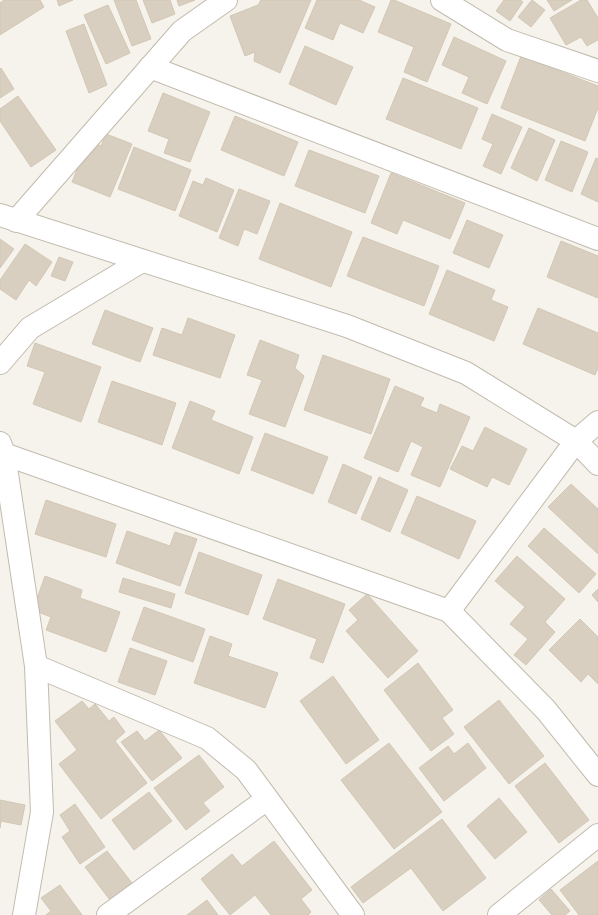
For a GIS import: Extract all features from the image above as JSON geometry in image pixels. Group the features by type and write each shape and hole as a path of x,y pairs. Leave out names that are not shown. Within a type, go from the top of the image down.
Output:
{"street":[{"path":"226,0 182,31 8,218 347,326 466,373 576,441 598,464"},
{"path":"442,0 507,40 598,71"},
{"path":"150,67 598,239"},
{"path":"0,364 30,328 142,260"},
{"path":"449,611 576,441 598,422"},
{"path":"24,915 42,812 36,666 2,449 449,611 546,710 598,775"},
{"path":"36,666 207,738 246,770 353,915"},
{"path":"108,915 267,799"},
{"path":"499,915 598,835"}],"building":[{"path":"4,0 40,0 44,7 0,35 0,3"},
{"path":"57,0 73,0 59,6"},
{"path":"114,0 136,0 151,39 132,46"},
{"path":"143,0 170,0 175,14 152,23"},
{"path":"177,0 195,0 179,6"},
{"path":"261,0 311,0 280,73 254,61 255,52 245,56 230,16 258,5"},
{"path":"317,0 359,0 375,7 363,33 340,23 333,40 305,28"},
{"path":"391,0 451,24 427,82 404,72 414,47 378,32"},
{"path":"504,0 520,0 523,2 510,21 496,11"},
{"path":"532,0 545,10 531,27 518,17"},
{"path":"547,0 572,0 554,11"},
{"path":"581,0 587,0 598,18 598,40 587,46 581,37 566,45 550,18"},
{"path":"108,5 130,53 106,64 84,15"},
{"path":"84,24 107,85 89,93 66,31"},
{"path":"454,37 506,61 487,104 462,93 469,77 442,65"},
{"path":"305,46 353,67 336,105 289,84"},
{"path":"521,56 598,86 598,108 585,141 501,108"},
{"path":"1,68 14,89 0,98 0,69"},
{"path":"403,78 478,108 461,149 386,119"},
{"path":"163,93 210,112 190,162 164,153 169,139 148,131"},
{"path":"18,96 56,150 31,167 0,121 0,109"},
{"path":"492,114 522,127 501,174 483,166 493,144 482,139"},
{"path":"235,116 298,142 284,176 221,150"},
{"path":"529,128 555,140 537,181 511,168"},
{"path":"106,134 132,144 110,197 72,182 81,160 85,162 89,151 93,153 96,144 101,146"},
{"path":"561,141 588,152 572,192 545,180"},
{"path":"134,147 191,170 175,211 118,189"},
{"path":"309,150 379,176 365,213 295,186"},
{"path":"596,158 598,159 598,202 581,194"},
{"path":"391,173 465,203 450,239 403,220 397,234 371,223"},
{"path":"206,178 234,190 217,232 179,216 193,181 203,185"},
{"path":"239,189 270,201 257,234 244,229 238,246 219,238"},
{"path":"280,203 352,232 331,287 259,259"},
{"path":"467,220 503,235 489,268 453,253"},
{"path":"363,237 439,266 424,306 347,276"},
{"path":"0,239 14,249 0,268"},
{"path":"561,241 598,256 598,298 547,277"},
{"path":"25,244 52,262 36,286 29,280 16,300 0,289 0,280"},
{"path":"59,257 73,262 65,281 51,276"},
{"path":"447,270 495,290 491,300 508,307 494,341 429,314"},
{"path":"538,308 598,333 598,368 595,375 523,344"},
{"path":"105,310 153,328 140,362 92,344"},
{"path":"188,318 235,335 220,378 153,355 162,328 182,335"},
{"path":"260,340 299,355 295,368 304,376 285,427 249,414 262,380 247,375"},
{"path":"35,343 101,367 81,422 33,404 45,372 27,366"},
{"path":"323,355 390,379 371,434 304,410"},
{"path":"112,381 176,403 162,445 98,422"},
{"path":"395,386 424,398 420,406 437,413 440,404 470,417 440,487 411,475 423,447 411,441 398,472 364,458"},
{"path":"190,401 215,411 211,420 253,437 239,474 172,448"},
{"path":"485,427 527,449 509,485 492,477 487,487 450,469 462,446 473,451"},
{"path":"265,433 328,457 313,494 251,470"},
{"path":"343,464 372,477 356,514 328,502"},
{"path":"379,477 408,490 390,532 361,519"},
{"path":"571,484 598,509 598,554 548,507"},
{"path":"417,496 476,521 459,559 401,533"},
{"path":"46,500 116,524 106,557 35,534"},
{"path":"544,528 596,574 579,593 528,546"},
{"path":"127,531 170,546 175,532 197,539 180,586 116,563"},
{"path":"199,552 262,575 248,615 185,593"},
{"path":"517,556 565,599 545,622 555,632 526,665 514,655 528,639 510,624 525,607 495,581"},
{"path":"45,576 82,590 80,598 120,612 106,652 46,630 51,617 33,610"},
{"path":"123,578 175,594 171,608 119,592"},
{"path":"278,579 345,604 323,663 310,658 317,639 263,619"},
{"path":"598,589 598,602 592,595"},
{"path":"367,594 418,651 388,678 346,631 358,620 349,610"},
{"path":"144,607 205,629 193,662 132,640"},
{"path":"580,619 598,637 598,684 588,674 581,682 549,650"},
{"path":"210,636 232,644 228,656 278,673 265,708 194,683"},
{"path":"130,648 167,661 155,695 118,682"},
{"path":"418,663 453,710 442,718 454,734 431,751 384,690"},
{"path":"333,676 379,740 346,764 300,701"},
{"path":"499,700 544,756 509,784 464,727"},
{"path":"82,701 89,709 95,704 109,721 114,717 125,732 115,741 147,783 101,819 59,764 77,750 55,721"},
{"path":"159,730 182,758 152,781 121,742 137,731 145,741"},
{"path":"389,743 442,812 394,849 341,780"},
{"path":"468,743 486,768 444,801 419,768 448,746 454,754"},
{"path":"199,755 224,787 203,803 210,811 186,830 154,788"},
{"path":"545,763 589,820 559,843 515,786"},
{"path":"149,792 172,821 134,850 112,820"},
{"path":"499,798 527,832 495,859 467,826"},
{"path":"0,800 25,805 21,825 1,821 0,828"},
{"path":"75,804 105,847 80,864 62,837 70,831 60,815"},
{"path":"442,819 486,878 443,911 411,868 363,903 351,887"},
{"path":"274,841 312,890 301,899 311,912 308,915 271,915 255,895 230,915 201,879 232,854 242,866"},
{"path":"107,851 132,883 110,900 85,867"},
{"path":"598,861 598,915 579,915 560,890"},
{"path":"60,885 82,915 46,915 51,911 41,898"},
{"path":"551,889 570,911 565,915 552,915 539,900"},
{"path":"207,900 218,915 187,915"}]}
